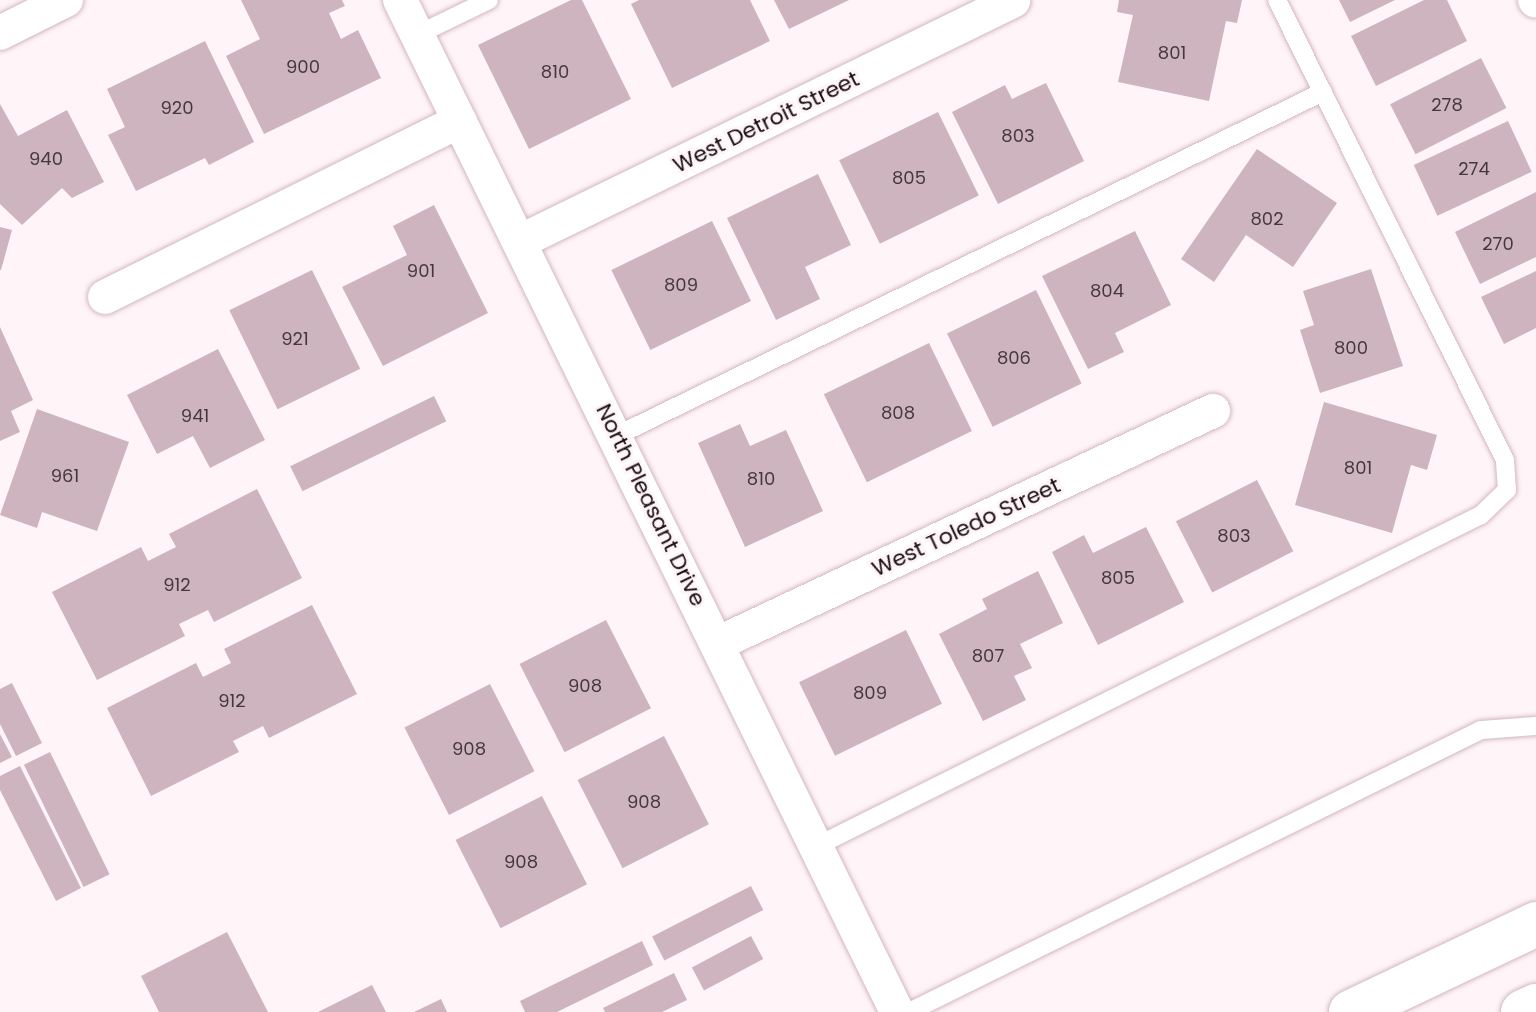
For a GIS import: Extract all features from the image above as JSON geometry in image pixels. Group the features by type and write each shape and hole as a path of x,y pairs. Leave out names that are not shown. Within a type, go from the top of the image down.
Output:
{"main road":[{"path":"1351,1012 1536,924"},
{"path":"1523,1012 1536,1006"}],"street":[{"path":"0,33 66,0"},
{"name":"North Pleasant Drive","path":"400,0 719,643 897,1012"},
{"name":"West Detroit Street","path":"519,242 1013,1"},
{"path":"105,297 460,121"},
{"name":"West Toledo Street","path":"719,643 1213,411"}],"lane":[{"path":"417,35 489,0"},
{"path":"817,846 1481,515 1507,490 1505,460 1277,0"},
{"path":"616,436 1323,92"},
{"path":"909,1012 1481,730 1536,726"}],"building":[{"path":"241,0 342,0 345,6 329,13 341,39 358,30 381,78 264,134 226,56 260,39"},
{"path":"571,0 582,0 631,99 529,149 478,45"},
{"path":"639,0 750,0 770,41 672,88 631,4"},
{"path":"774,0 849,0 789,29"},
{"path":"1119,0 1242,0 1237,23 1226,21 1209,101 1118,82 1133,15 1117,12"},
{"path":"1339,0 1395,0 1350,22"},
{"path":"1424,0 1447,0 1467,41 1376,86 1351,36"},
{"path":"205,41 254,142 209,165 205,158 136,191 108,135 125,127 107,89"},
{"path":"1481,58 1506,108 1416,154 1390,104"},
{"path":"1046,83 1084,161 998,204 952,112 1005,85 1012,99"},
{"path":"0,104 18,136 67,110 104,182 72,198 62,188 22,225 0,204"},
{"path":"938,112 979,196 880,244 839,160"},
{"path":"1508,121 1532,172 1437,216 1414,165"},
{"path":"1257,149 1337,203 1293,267 1246,235 1214,282 1181,259"},
{"path":"818,174 851,245 805,267 820,299 776,320 727,218"},
{"path":"1536,192 1536,257 1480,284 1455,232"},
{"path":"434,205 488,313 383,366 342,287 407,255 393,226"},
{"path":"712,221 751,301 650,350 611,270"},
{"path":"0,227 12,230 1,270 0,270"},
{"path":"1135,231 1171,305 1115,333 1124,352 1088,369 1042,276"},
{"path":"1371,269 1403,366 1320,393 1300,330 1314,325 1303,291"},
{"path":"312,270 360,369 278,409 229,310"},
{"path":"1536,271 1536,328 1504,344 1481,297"},
{"path":"1036,290 1082,383 993,427 947,333"},
{"path":"0,327 33,400 11,411 20,432 0,441"},
{"path":"929,343 972,431 867,482 824,394"},
{"path":"218,349 265,440 210,468 193,436 157,454 127,395"},
{"path":"434,396 446,421 302,491 290,466"},
{"path":"1324,402 1437,435 1427,470 1411,465 1392,533 1295,505"},
{"path":"37,409 129,442 97,531 42,512 37,528 0,515"},
{"path":"740,424 750,446 786,430 823,511 745,547 698,443"},
{"path":"1257,480 1293,551 1212,593 1176,521"},
{"path":"257,489 302,578 214,622 208,610 179,624 185,636 97,680 52,592 141,547 148,561 176,547 169,534"},
{"path":"1146,527 1184,602 1098,645 1052,552 1084,535 1093,553"},
{"path":"1038,571 1063,623 1020,644 1032,668 1014,676 1026,700 983,721 939,634 987,609 982,599"},
{"path":"312,605 357,694 269,738 263,726 233,741 239,752 151,796 107,708 196,663 203,677 231,663 224,649"},
{"path":"606,620 651,708 565,752 520,664"},
{"path":"906,630 942,704 835,756 799,682"},
{"path":"12,683 42,743 16,756 0,724 0,689"},
{"path":"490,684 534,771 449,815 404,728"},
{"path":"0,734 12,757 0,763"},
{"path":"664,736 709,824 623,868 578,780"},
{"path":"50,752 110,874 84,887 24,765"},
{"path":"20,766 81,888 56,901 0,790 0,776"},
{"path":"542,796 587,884 501,928 456,840"},
{"path":"751,886 763,910 664,960 652,936"},
{"path":"227,932 268,1012 159,1012 141,976"},
{"path":"751,936 763,959 704,990 692,967"},
{"path":"642,941 653,965 557,1012 525,1012 520,1001"},
{"path":"674,973 687,1000 662,1012 605,1012 603,1008"},
{"path":"372,985 386,1012 318,1012"},
{"path":"441,999 447,1012 414,1012"}]}
